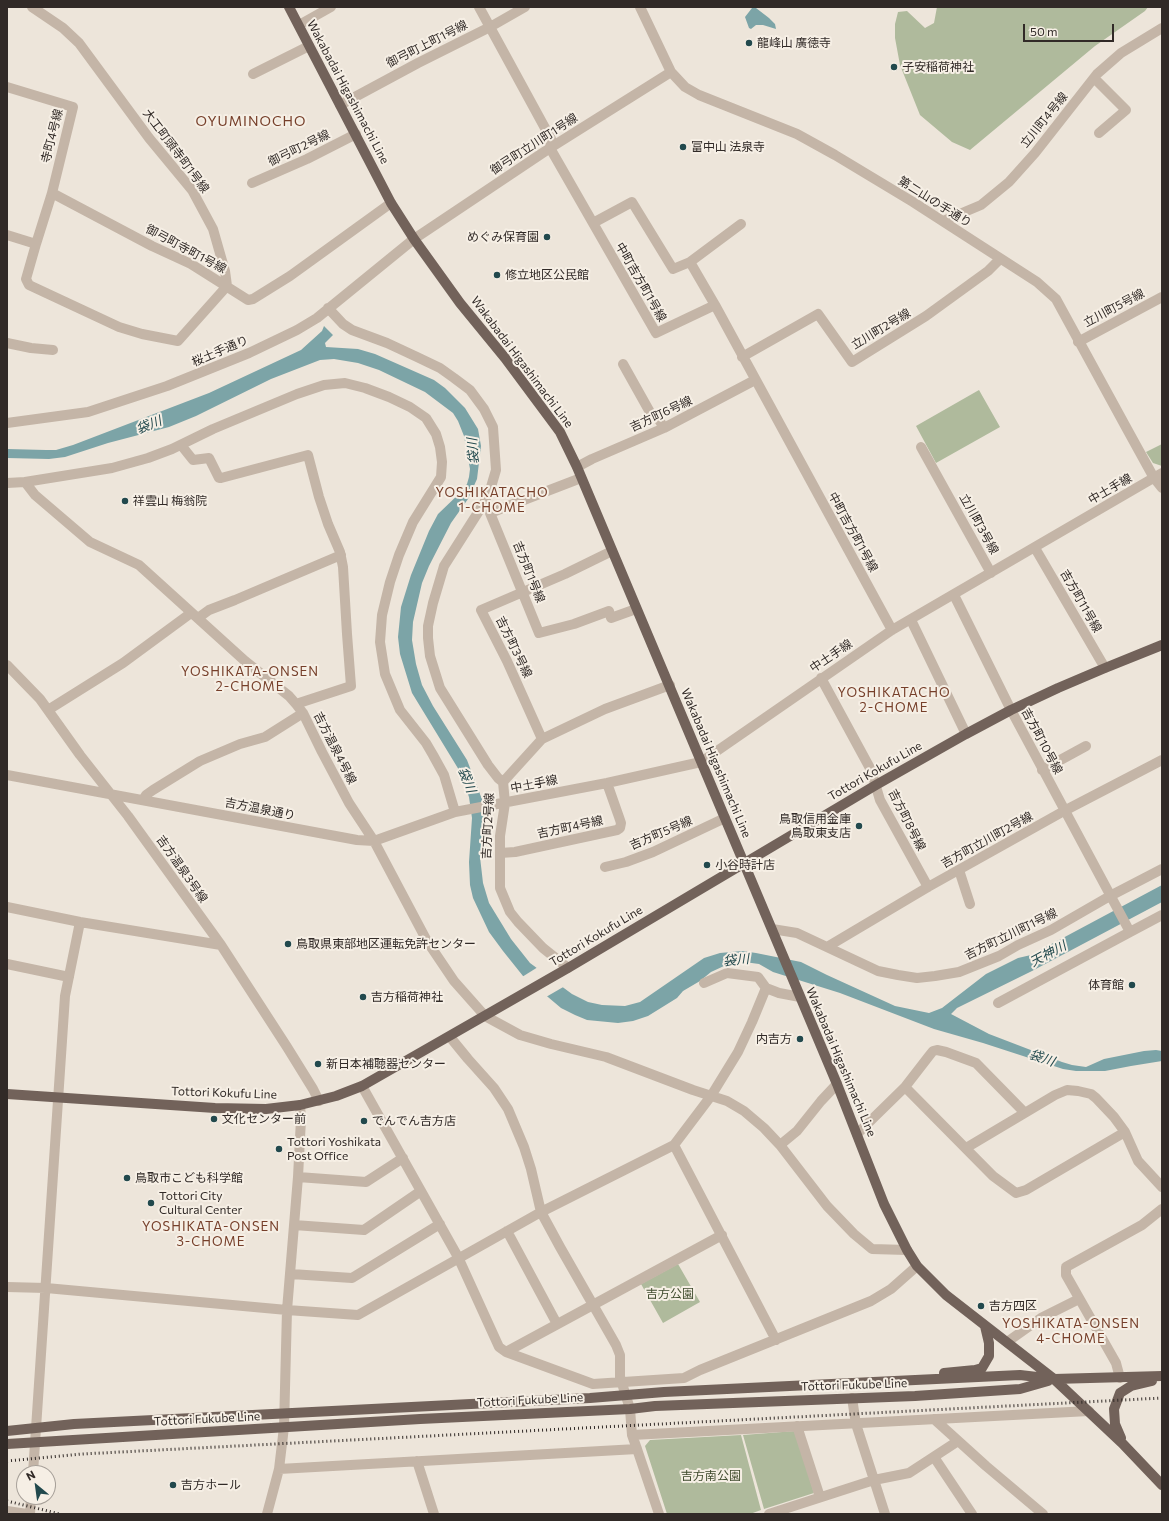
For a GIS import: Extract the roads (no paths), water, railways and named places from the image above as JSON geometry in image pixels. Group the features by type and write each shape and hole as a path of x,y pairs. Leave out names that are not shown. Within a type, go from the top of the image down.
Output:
{"main road":[{"name":"Wakabadai Higashimachi Line","path":"289,7 391,203 414,239 460,303 505,358 560,432 577,467 726,818 773,934 837,1084 884,1204 907,1250 917,1266 946,1295 1054,1379 1122,1443 1162,1485"},
{"name":"Tottori Kokufu Line","path":"7,1094 247,1109 278,1109 319,1101 362,1086 566,970 876,785 966,734 1011,710 1105,668 1162,645"},
{"path":"919,1380 948,1372 982,1368 989,1356 989,1344 985,1326"},
{"name":"Tottori Fukube Line","path":"7,1432 74,1424 590,1398 664,1392 1020,1375 1054,1379 1162,1378"},
{"path":"1122,1443 1115,1424 1114,1409 1120,1394 1131,1386 1162,1378"},
{"name":"Tottori Fukube Line","path":"7,1444 663,1406 915,1396 1020,1388 1054,1379"}],"street":[{"name":"大工町頭寺町1号線","path":"32,7 63,28 79,43 149,138 192,190 213,229 225,271 227,286"},
{"path":"299,25 331,7"},
{"name":"中町吉方町1号線","path":"479,7 551,139 550,148 656,333 715,304 742,357 892,630"},
{"name":"御弓町上町1号線","path":"340,105 418,62 490,27 525,7"},
{"name":"第二山の手通り","path":"644,9 671,72 685,87 692,92 797,134 914,202 1037,282 1056,299 1078,342 1158,475 1162,488"},
{"name":"立川町4号線","path":"942,221 981,204 1009,182 1035,153 1094,78 1121,53 1162,28"},
{"path":"253,74 309,46"},
{"name":"御弓町立川町1号線","path":"414,239 550,148 671,72"},
{"path":"1094,78 1126,110 1099,133"},
{"name":"寺町4号線","path":"7,87 73,107 52,192"},
{"name":"御弓町2号線","path":"252,183 307,159 356,134"},
{"name":"御弓町寺町1号線","path":"52,192 152,246 191,264 248,300 253,299 290,276 391,203"},
{"path":"52,192 26,279 29,285 119,327 142,334 178,341 227,286"},
{"path":"593,223 632,202 673,269 690,262 741,224"},
{"path":"7,235 36,244"},
{"name":"桜土手通り","path":"7,423 88,412 167,386 249,353 309,324 414,239"},
{"name":"立川町2号線","path":"742,357 818,314 852,362 926,316 988,271 1000,259"},
{"path":"690,262 715,304"},
{"name":"立川町5号線","path":"1078,342 1162,297"},
{"path":"328,308 343,324 352,330 387,343 440,368 470,390 484,409 493,427 496,470 491,487 484,503 444,566 433,603 428,626 428,638 430,656 440,688 488,765 502,782"},
{"path":"7,343 31,348 53,350"},
{"path":"623,364 651,414 656,415 664,428"},
{"name":"吉方町6号線","path":"577,467 664,428 755,380"},
{"path":"7,483 25,482 112,468 148,458 297,394 324,385 345,383 365,388 410,407 426,418 436,434 440,447 442,462 441,477 413,522 399,555 390,582 382,616 380,642 385,674 400,710 426,743 444,774 458,812"},
{"path":"181,445 193,460 209,458 219,478 308,455 319,497 341,555 351,686 296,704"},
{"name":"立川町3号線","path":"921,447 991,573"},
{"name":"中土手線","path":"502,804 701,762 892,630 1158,475"},
{"path":"490,513 581,478"},
{"name":"吉方温泉4号線","path":"25,482 35,495 90,542 139,565 244,661 289,696 296,704 303,713 349,803 374,841 431,947 454,981 485,1016 520,1035 606,1057 727,1101 744,1111 764,1128 780,1145 828,1206 854,1234 872,1248 907,1250"},
{"name":"吉方町1号線","path":"484,503 499,533 539,633 574,624 609,611 612,618 636,609"},
{"name":"吉方町11号線","path":"1035,548 1105,668"},
{"name":"吉方町3号線","path":"542,739 507,661 481,610 612,551"},
{"path":"48,710 123,663 195,615 235,600 341,555"},
{"name":"吉方町10号線","path":"954,595 1042,770 1129,930"},
{"path":"911,620 966,734"},
{"name":"吉方温泉3号線","path":"7,665 40,699 128,816 221,945 287,1046 313,1088 319,1101"},
{"name":"吉方町8号線","path":"822,678 871,770 880,800 928,887"},
{"name":"吉方町2号線","path":"566,970 518,922 510,912 500,888 502,782 542,739 605,709 670,686"},
{"path":"143,800 146,795 153,790 200,761 240,744 265,736 303,713"},
{"path":"1042,770 1086,746"},
{"name":"吉方町立川町2号線","path":"827,947 928,887 1064,811 1162,760"},
{"name":"吉方温泉通り","path":"7,775 357,840 374,841 458,812 502,804"},
{"name":"吉方町4号線","path":"500,853 515,852 617,830 620,828 621,824 607,783"},
{"name":"吉方町5号線","path":"605,867 626,862 652,852 726,818"},
{"name":"吉方町立川町1号線","path":"773,934 797,933 878,971 917,978 959,972 998,956 1051,930 1112,898 1162,869"},
{"path":"960,870 970,904"},
{"path":"7,906 80,922 221,945"},
{"path":"998,1003 1129,930 1162,915"},
{"path":"34,1465 65,996 80,922"},
{"path":"7,964 69,977"},
{"path":"704,983 727,973 758,978 766,988 780,993 798,993"},
{"path":"7,1286 46,1288 358,1315 458,1257 541,1212 674,1145 711,1096 738,1052 766,988"},
{"path":"450,1037 494,1088 508,1109 524,1147 531,1169 541,1212 616,1345 620,1355 620,1377 630,1409 632,1435 659,1514"},
{"path":"857,1134 905,1087 933,1051 937,1050 976,1063 1025,1113"},
{"path":"780,1145 797,1131 837,1084"},
{"path":"362,1086 458,1257 499,1347 506,1352 593,1384 684,1378 700,1370 857,1308 882,1296 917,1266"},
{"path":"905,1087 993,1176 1016,1193 1022,1192 1125,1132"},
{"path":"966,1148 1062,1092 1067,1090 1078,1091 1091,1094 1114,1117 1125,1132 1138,1161 1162,1187"},
{"path":"267,1514 279,1469 284,1427 288,1310 298,1177 301,1119 300,1105"},
{"path":"674,1145 776,1340"},
{"path":"298,1177 366,1182 403,1158"},
{"path":"294,1225 364,1230 421,1191"},
{"path":"1120,1378 1116,1363 1066,1275 1066,1267 1142,1225 1162,1208"},
{"path":"291,1274 352,1278 440,1224"},
{"path":"507,1231 557,1324"},
{"path":"506,1352 722,1235"},
{"path":"1007,1342 1041,1318 1079,1299"},
{"path":"852,1398 856,1424 885,1514"},
{"path":"632,1435 1089,1411"},
{"path":"934,1419 1043,1514"},
{"path":"797,1426 820,1497"},
{"path":"769,1514 874,1480 909,1473 958,1441"},
{"path":"279,1469 637,1449"},
{"path":"934,1457 972,1514"},
{"path":"417,1461 434,1514"},
{"path":"7,1511 28,1514"}],"water":[{"path":"752,8 756,8 769,18 775,24 776,29 763,25 756,25 751,29 749,28 745,17"},
{"path":"324,326 333,335 325,343 326,347 358,349 375,354 434,380 445,388 465,408 478,429 481,446 477,479 468,499 451,523 422,583 413,622 412,640 416,664 422,685 433,706 467,760 483,802 485,822 480,857 483,883 489,903 511,939 530,963 572,994 588,1002 602,1005 625,1006 640,1002 704,958 720,953 742,951 801,962 895,1006 929,1013 942,1008 986,974 1018,958 1031,955 1162,885 1162,902 1032,971 957,1008 951,1014 989,1034 1072,1065 1086,1067 1104,1059 1156,1050 1162,1051 1162,1061 1105,1071 1076,1071 1063,1069 934,1029 840,993 773,972 759,964 737,961 711,972 700,981 683,991 677,998 648,1016 633,1021 618,1023 587,1020 575,1015 561,1008 523,976 489,932 473,898 470,885 469,862 472,818 469,797 459,770 412,693 400,654 398,637 401,607 411,575 429,531 438,514 462,491 467,484 469,477 470,469 464,436 453,413 425,392 379,370 358,363 334,359 320,360 271,379 196,416 169,427 108,443 65,457 49,459 7,458 7,449 56,450 73,445 209,393 301,350 322,331"}],"railway":[{"path":"7,1461 82,1454 1162,1398"},
{"path":"7,1501 60,1514"}],"place":[{"name":"龍峰山 廣徳寺","path":"749,43"},
{"name":"子安稲荷神社","path":"894,67"},
{"name":"富中山 法泉寺","path":"683,147"},
{"name":"めぐみ保育園","path":"547,237"},
{"name":"修立地区公民館","path":"497,275"},
{"name":"祥雲山 梅翁院","path":"125,501"},
{"name":"鳥取信用金庫 鳥取東支店","path":"859,826"},
{"name":"小谷時計店","path":"707,865"},
{"name":"鳥取県東部地区運転免許センター","path":"288,944"},
{"name":"体育館","path":"1132,985"},
{"name":"吉方稲荷神社","path":"363,997"},
{"name":"内吉方","path":"800,1039"},
{"name":"新日本補聴器センター","path":"318,1064"},
{"name":"文化センター前","path":"214,1119"},
{"name":"でんでん吉方店","path":"364,1121"},
{"name":"Tottori Yoshikata Post Office","path":"279,1149"},
{"name":"鳥取市こども科学館","path":"127,1178"},
{"name":"Tottori City Cultural Center","path":"151,1203"},
{"name":"吉方四区","path":"981,1306"},
{"name":"吉方ホール","path":"173,1485"}],"district":[{"name":"OYUMINOCHO","path":"251,121"},
{"name":"YOSHIKATACHO 1-CHOME","path":"492,500"},
{"name":"YOSHIKATA-ONSEN 2-CHOME","path":"250,680"},
{"name":"YOSHIKATACHO 2-CHOME","path":"894,700"},
{"name":"YOSHIKATA-ONSEN 3-CHOME","path":"211,1234"},
{"name":"YOSHIKATA-ONSEN 4-CHOME","path":"1071,1332"}],"water label":[{"name":"袋川","path":"149,425"},
{"name":"袋川","path":"473,451"},
{"name":"袋川","path":"467,780"},
{"name":"天神川","path":"1048,954"},
{"name":"袋川","path":"736,960"},
{"name":"袋川","path":"1042,1058"}],"park label":[{"name":"吉方公園","path":"670,1294"},
{"name":"吉方南公園","path":"711,1476"}]}
